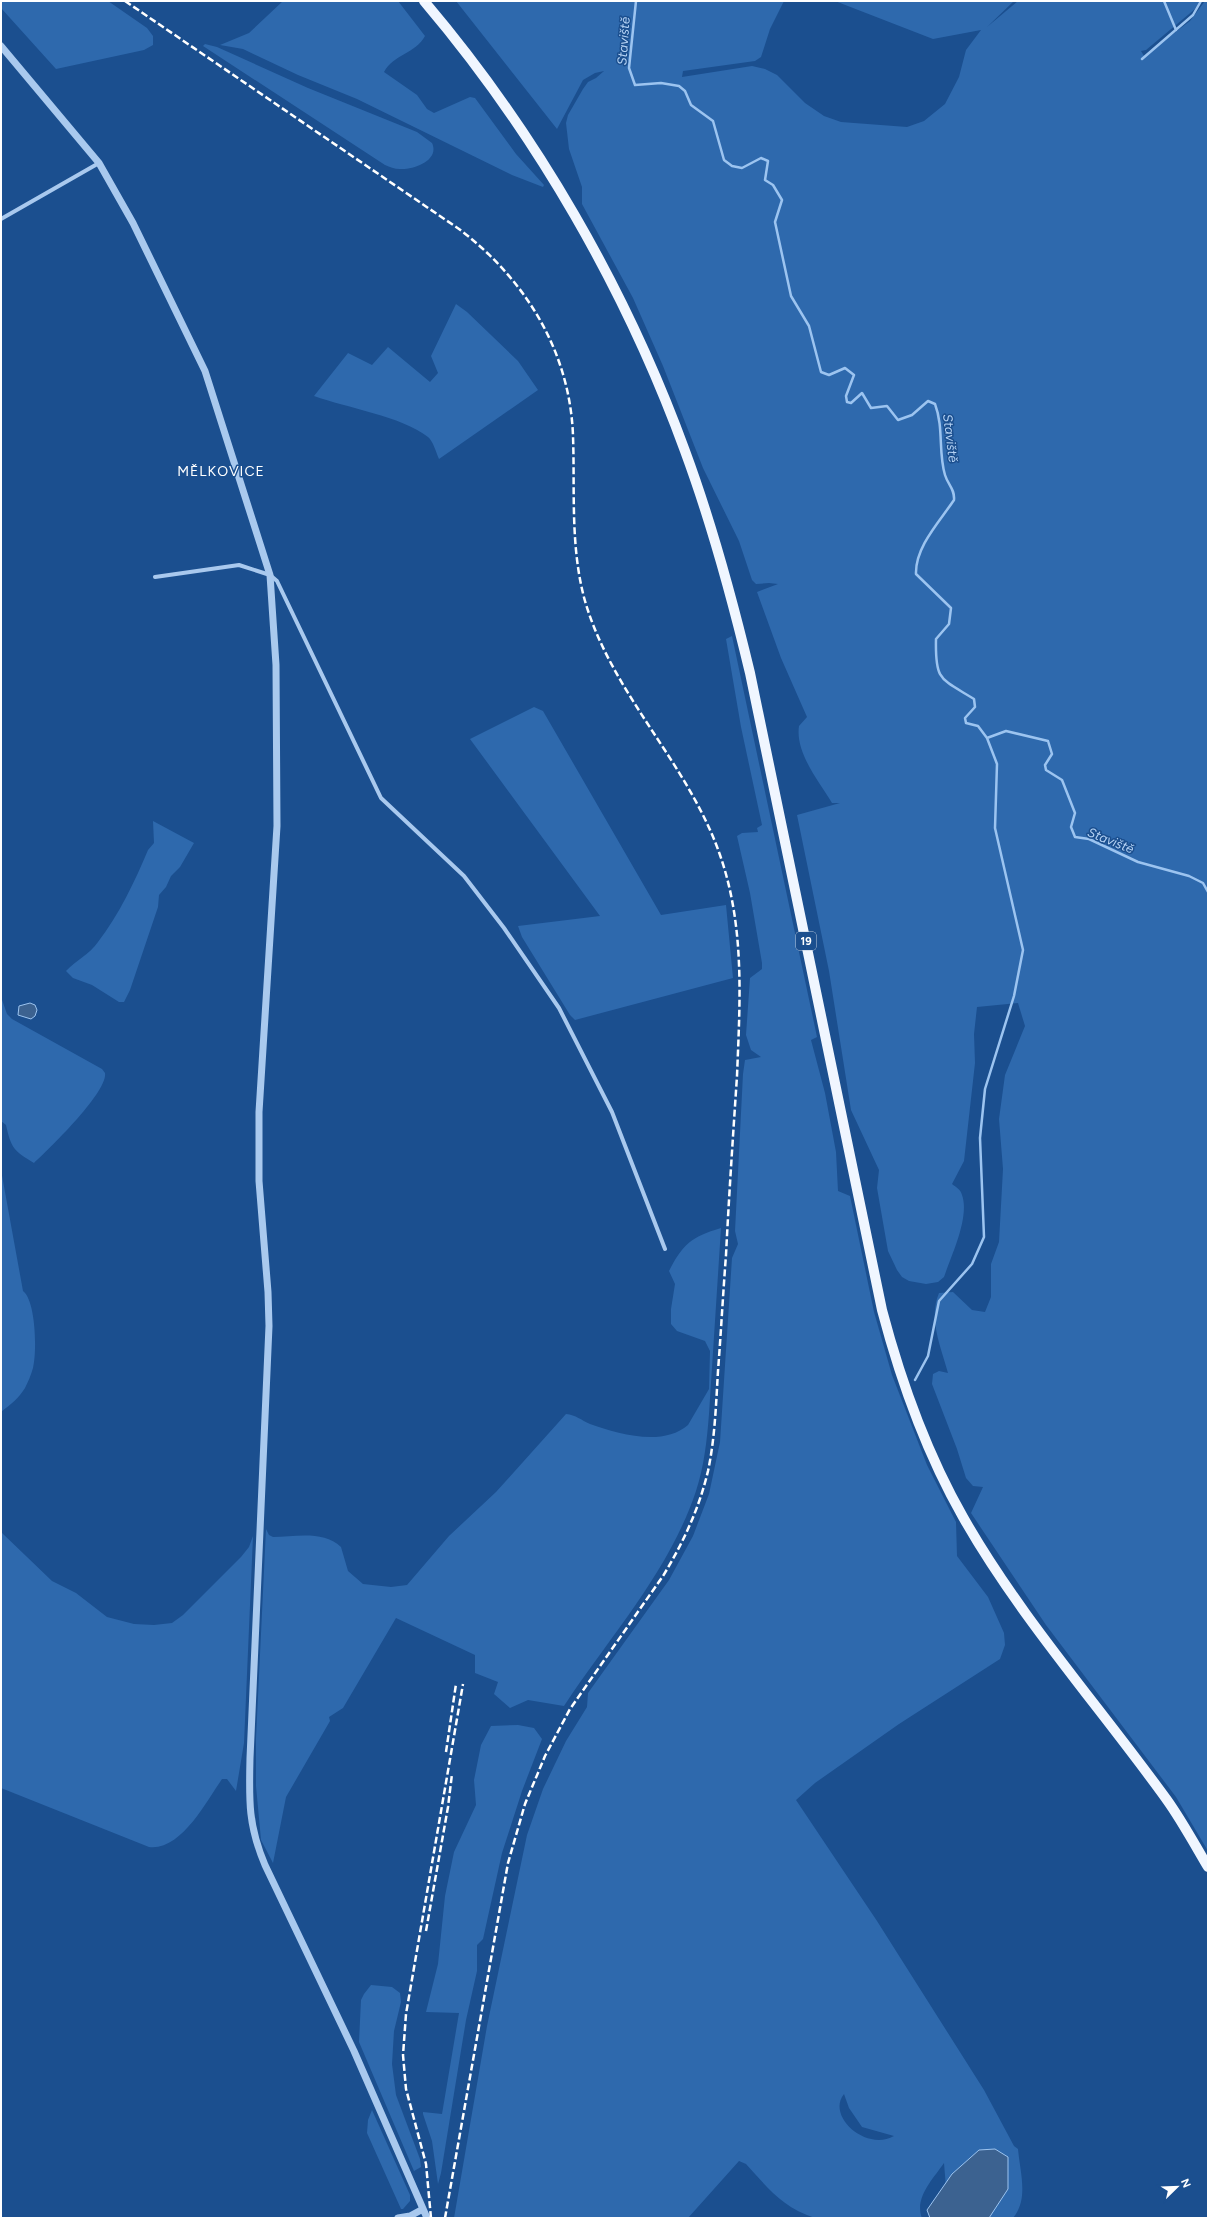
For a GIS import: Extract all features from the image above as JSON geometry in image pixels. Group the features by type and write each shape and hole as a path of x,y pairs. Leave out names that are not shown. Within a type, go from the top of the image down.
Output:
{"main road":[{"name":"19","path":"424,1 508,111 590,243 649,363 687,457 727,582 750,673 882,1310 900,1373 922,1433 948,1490 980,1545 1039,1630 1168,1802 1208,1868"}],"street":[{"path":"1,46 99,163 132,223 205,371 270,575 276,665 277,826 259,1112 259,1173 269,1326 250,1750 250,1814 253,1834 265,1865 348,2038 427,2218"},
{"path":"1,219 99,163"},
{"path":"155,577 239,565 270,575 277,581 381,798 464,876 504,928 559,1008 612,1112 664,1249"},
{"path":"398,2218 410,2216 423,2209"}],"shaded area":[{"path":"1,1 108,1 147,28 153,36 153,45 144,50 56,69 1,8"},
{"path":"283,1 398,1 425,36 421,42 388,66 384,72 417,95 427,109 434,113 470,97 475,98 516,154 544,185 543,187 512,175 357,99 298,75 243,49 220,45 249,33"},
{"path":"456,1 784,1 770,29 761,57 755,61 683,71 682,77 752,66 765,69 777,75 805,103 824,116 841,122 907,127 924,121 945,104 959,77 966,50 981,30 933,39 835,1 1014,1 987,27 1018,1 1200,1 1195,9 1146,50 1141,51 1144,56 1190,21 1205,1 1208,1 1208,1851 1176,1797 1046,1625 971,1513 983,1487 973,1486 966,1478 957,1449 932,1384 933,1374 939,1371 948,1373 935,1323 936,1303 939,1293 953,1292 972,1310 985,1312 991,1297 991,1264 999,1242 1003,1169 999,1119 1005,1075 1025,1026 1018,1003 977,1007 974,1034 975,1063 964,1161 952,1184 962,1195 964,1214 962,1225 944,1277 938,1282 926,1284 909,1281 902,1277 897,1270 888,1251 877,1188 879,1170 851,1110 829,971 797,815 840,803 832,803 804,756 799,736 799,726 807,717 781,658 757,592 778,584 756,584 752,580 739,541 703,468 663,366 633,298 582,204 582,187 569,149 566,123 568,115 588,82 596,78 604,71 595,73 583,80 557,129"},
{"path":"205,44 217,47 308,88 417,132 432,143 432,154 424,163 412,168 398,169 385,165 203,46"},
{"path":"456,304 467,312 518,361 538,390 439,459 430,439 417,430 389,418 314,396 348,353 372,365 388,347 430,382 438,373 431,356"},
{"path":"732,636 817,1037 811,1040 825,1093 836,1152 838,1191 850,1196 874,1312 892,1375 927,1465 956,1522 957,1556 988,1597 1004,1633 1005,1645 1000,1659 899,1724 815,1783 796,1800 877,1921 984,2090 1014,2146 1018,2149 1022,2176 1022,2194 1018,2211 1013,2218 939,2218 946,2188 944,2163 930,2182 923,2196 920,2211 922,2218 815,2218 803,2214 776,2196 746,2164 739,2161 688,2218 454,2218 487,2026 527,1835 543,1789 566,1741 587,1707 588,1693 669,1580 693,1536 709,1494 720,1442 732,1258 738,1244 735,1231 743,1074 745,1060 761,1057 751,1050 746,1035 750,978 762,969 750,893 737,836 742,833 758,832 757,828 762,825 741,727 726,639","holes":["844,2094 849,2108 862,2127 894,2136 883,2140 861,2136 852,2129 840,2112 840,2103"]},
{"path":"534,707 543,711 661,915 726,905 733,978 575,1020 570,1015 522,937 518,926 600,916 470,739"},
{"path":"153,821 194,843 180,867 171,876 166,887 159,895 158,907 130,990 124,1002 119,1002 92,985 73,978 66,971 94,947 106,932 120,909 148,850 154,843"},
{"path":"1,997 7,1014 12,1019 102,1069 105,1073 103,1082 88,1106 34,1163 14,1148 6,1125 1,1121"},
{"path":"30,1003 35,1005 37,1010 35,1016 31,1019 18,1015 19,1006"},
{"path":"1,1170 23,1291 31,1305 35,1351 33,1368 23,1392 1,1412"},
{"path":"721,1228 708,1424 705,1453 699,1482 684,1521 670,1549 637,1603 619,1629 564,1706 528,1700 510,1708 494,1694 498,1682 475,1673 475,1655 396,1618 343,1708 329,1717 330,1721 286,1797 273,1863 261,1840 256,1786 256,1738 266,1529 269,1535 273,1537 317,1536 334,1542 341,1547 348,1571 363,1584 391,1587 407,1585 449,1536 496,1492 566,1414 601,1428 627,1435 653,1437 666,1436 678,1432 688,1425 709,1389 710,1351 705,1341 677,1331 671,1324 671,1309 675,1284 669,1271 679,1254 695,1238"},
{"path":"1,1532 52,1581 76,1593 107,1617 134,1624 154,1625 172,1623 183,1615 241,1557 249,1547 253,1536 244,1743 236,1791 227,1779 222,1779 192,1823 172,1841 161,1846 149,1847 1,1788"},
{"path":"518,1725 534,1728 542,1739 522,1791 502,1853 483,1939 477,1945 477,1971 466,2020 438,2184 432,2141 423,2112 442,2114 459,2013 426,2012 438,1964 445,1896 454,1852 476,1805 474,1780 481,1745 491,1726"},
{"path":"371,1985 392,1987 400,1993 401,2002 394,2031 392,2064 396,2095 420,2159 421,2167 414,2171 359,2042 361,2000"},
{"path":"372,2110 410,2195 410,2201 403,2209 401,2209 367,2133 368,2120"},
{"path":"995,2149 1008,2157 1008,2189 989,2218 930,2218 927,2210 952,2174 979,2150"}],"waterway":[{"name":"Staviště","path":"636,1 629,68 635,85 661,83 679,86 685,91 691,105 713,121 724,160 732,166 742,168 761,158 768,161 765,180 773,185 782,200 775,222 791,296 809,326 821,372 829,375 845,368 854,375 846,396 847,402 851,403 862,393 871,408 887,406 898,420 912,415 928,401 935,404 938,413 943,466 946,478 954,496 954,500 924,544 917,564 916,574 951,608 949,624 936,639 937,663 942,677 947,682 974,699 975,707 965,718 966,723 978,726 987,738 1006,731 1048,741 1052,754 1045,765 1046,770 1062,780 1075,813 1071,827 1075,837 1089,839 1138,862 1189,876 1203,883 1208,892"},
{"path":"1164,1 1176,30"},
{"path":"1142,59 1193,15 1201,1"},
{"path":"915,1380 928,1356 939,1301 972,1264 984,1237 980,1138 985,1089 1014,996 1023,950 995,828 997,764 987,738"}],"railway":[{"path":"125,1 459,229 483,249 504,270 540,319 553,346 563,375 570,405 573,436 575,540 580,581 585,601 597,635 613,667 689,790 706,821 720,855 734,909 740,992 737,1076 716,1408 708,1471 695,1512 684,1538 670,1564 570,1709 545,1756 525,1804 508,1863 445,2218"},
{"path":"446,1752 456,1684"},
{"path":"431,2218 426,2164 406,2089 403,2055 406,2014 463,1684"},
{"path":"426,1931 448,1807 452,1774"}],"district":[{"name":"MĚLKOVICE","path":"221,471"}]}
